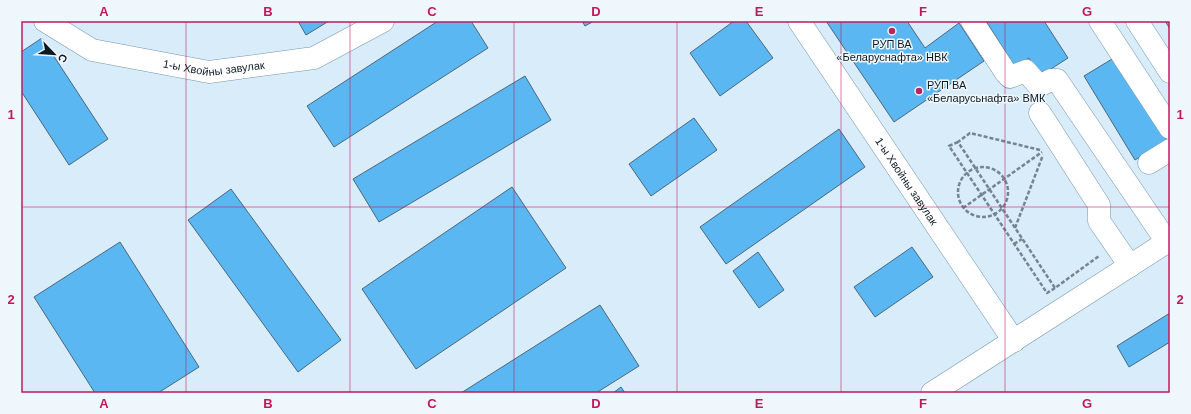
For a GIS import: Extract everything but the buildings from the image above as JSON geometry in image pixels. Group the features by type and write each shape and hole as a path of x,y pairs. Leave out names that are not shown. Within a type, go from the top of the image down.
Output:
{"street":[{"name":"1-ы Хвойны завулак","path":"45,21 92,50 209,72 314,58 383,21"},
{"name":"1-ы Хвойны завулак","path":"799,21 1014,341"},
{"path":"932,393 1168,241 1057,80 1051,80 1039,86 1026,71 1010,77 972,21"},
{"path":"1100,21 1170,128"},
{"path":"1137,21 1170,72"},
{"path":"1040,113 1099,205 1099,221 1130,266"},
{"path":"1148,163 1170,150"}],"path":[{"path":"1044,151 970,133 958,142 949,146 1047,293 1116,244"},
{"path":"958,142 1055,288"},
{"path":"964,208 1044,151"},
{"path":"1015,228 1044,151"},
{"path":"975,168 992,168 1004,179 1008,196 1002,208 994,214 985,217 977,216 964,208 958,193 959,185 967,173 975,168"},
{"path":"1014,244 1022,239"}],"place":[{"name":"РУП ВА «Беларуснафта» НВК","path":"892,31"},
{"name":"РУП ВА «Беларусьнафта» ВМК","path":"919,91"}]}
